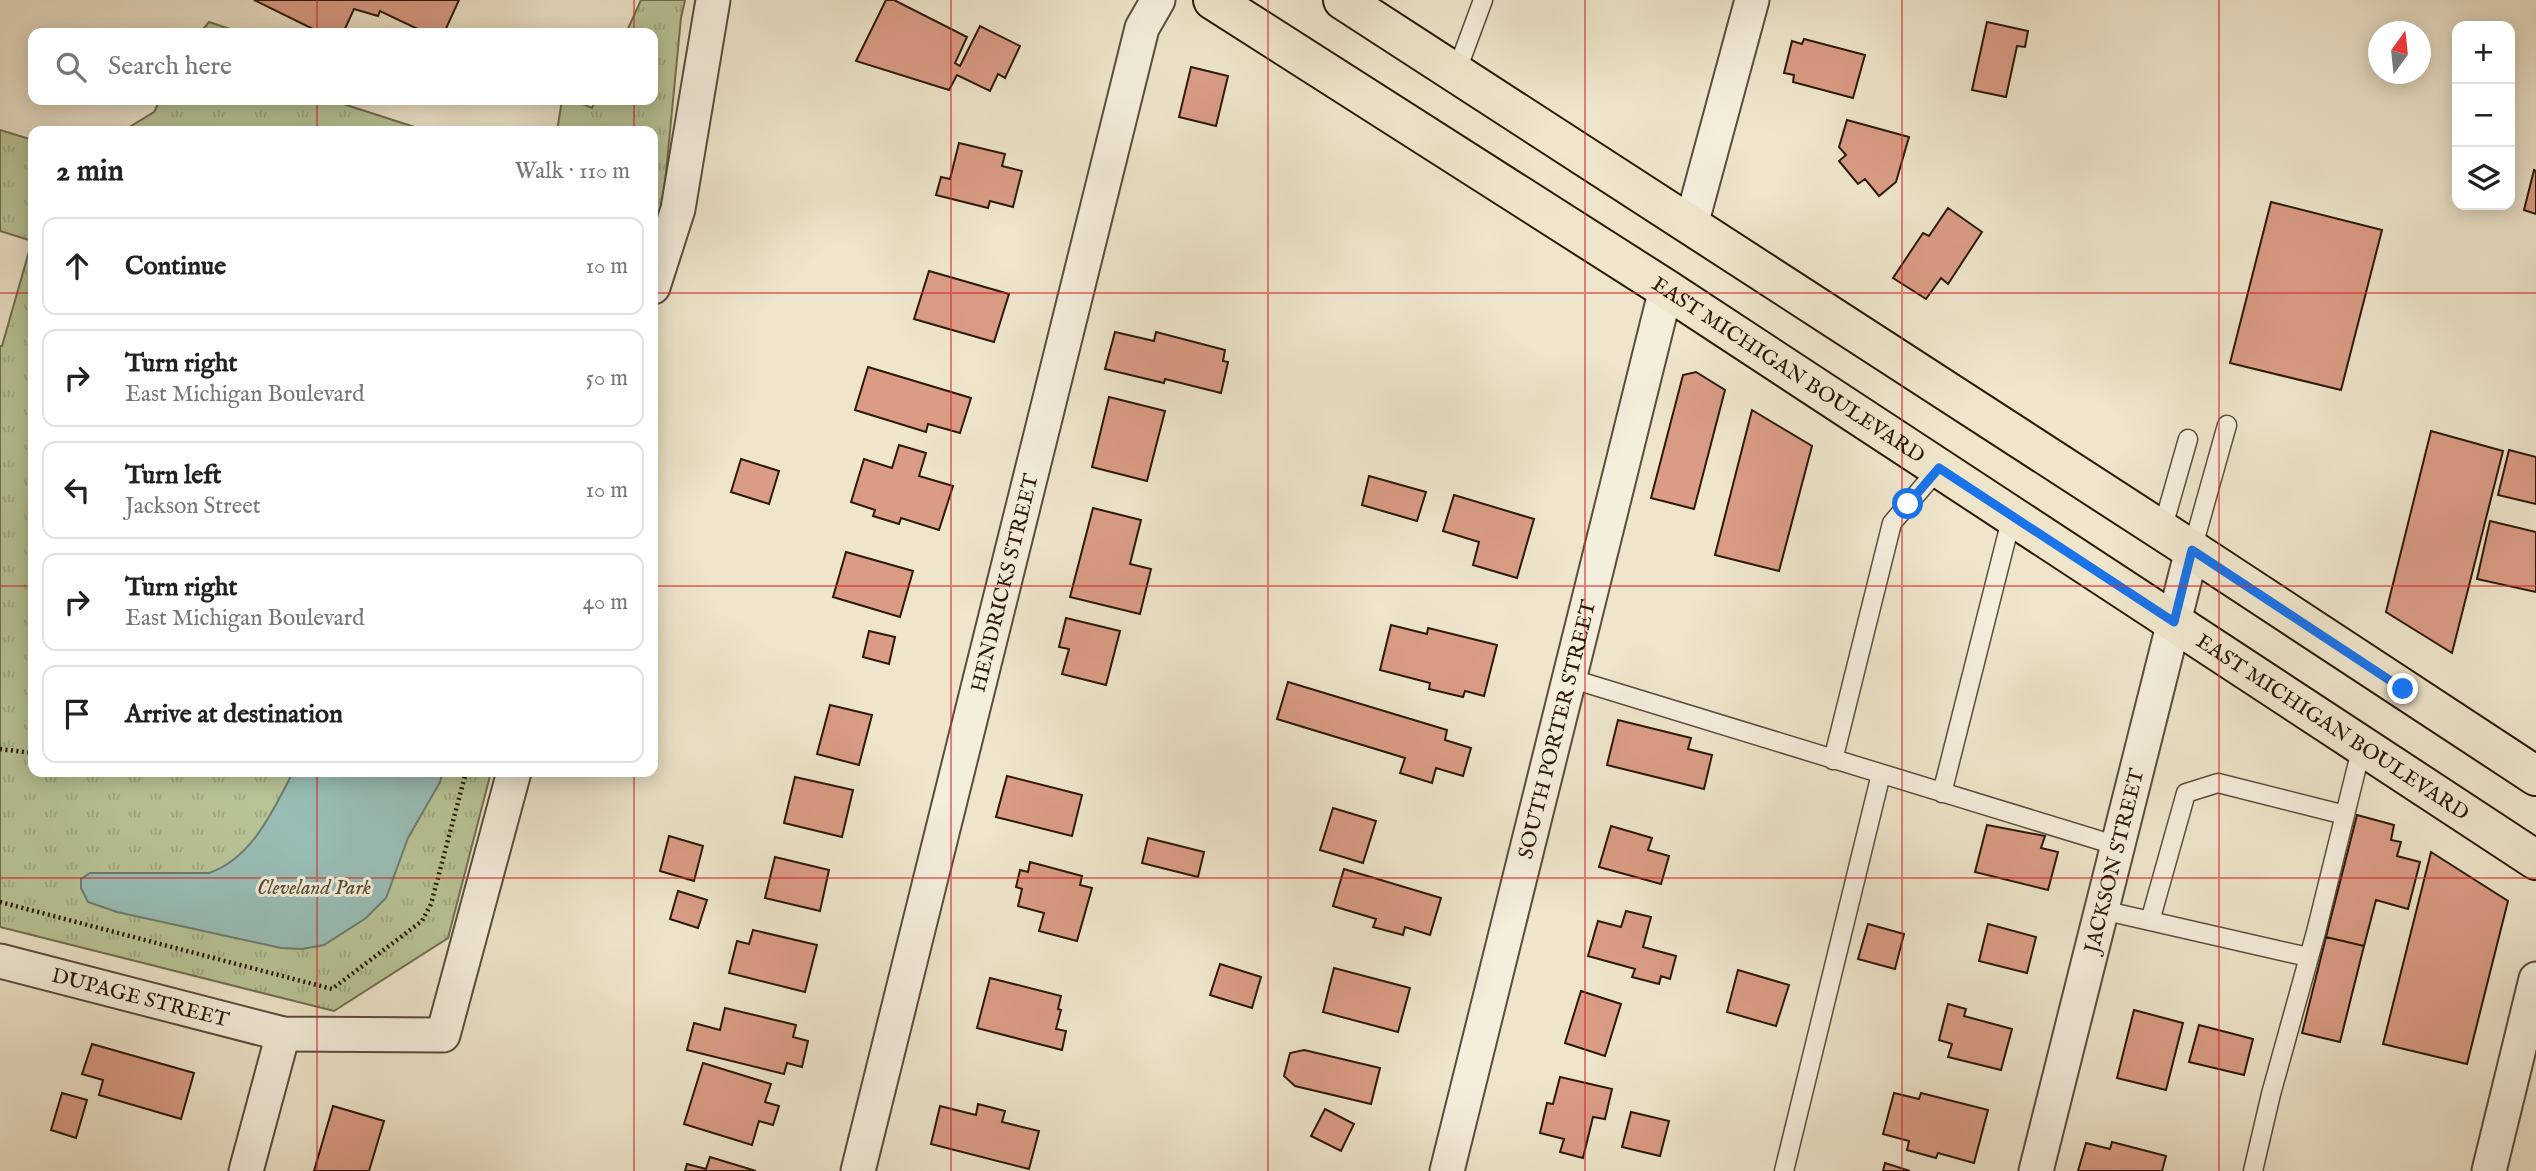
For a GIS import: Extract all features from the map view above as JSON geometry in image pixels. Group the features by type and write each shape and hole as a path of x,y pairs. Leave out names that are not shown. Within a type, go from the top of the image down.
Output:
{"main road":[{"name":"EAST MICHIGAN BOULEVARD","path":"1213,0 1665,289 2536,860"},
{"path":"1343,0 2536,774"}],"street":[{"path":"658,271 678,209 713,0"},
{"name":"HENDRICKS STREET","path":"858,1171 1142,29 1158,0"},
{"path":"1690,225 1752,0"},
{"name":"SOUTH PORTER STREET","path":"1447,1171 1665,289"},
{"name":"JACKSON STREET","path":"2036,1171 2174,622 2177,540"},
{"name":"DUPAGE STREET","path":"0,961 283,1034 443,1035 513,777"},
{"path":"2489,1171 2536,979"},
{"path":"246,1171 283,1034"}],"lane":[{"path":"1456,73 1483,0"},
{"path":"2177,540 2227,425"},
{"path":"2177,540 2188,439"},
{"path":"1833,760 1892,523 1939,468"},
{"path":"1942,793 2012,516"},
{"path":"1569,678 2118,846"},
{"path":"2253,1171 2270,1094 2316,932 2362,746"},
{"path":"1784,1171 1881,775"},
{"path":"2150,921 2186,793 2218,783 2345,816"},
{"path":"2102,910 2308,957"}],"path":[{"path":"0,749 28,752"},
{"path":"0,902 332,989 422,921 431,904 465,777"}],"green space":[{"path":"641,0 685,0 664,193 658,219 658,126 558,126 561,105 585,105 592,108 594,105 658,105 658,28 628,28"},
{"path":"209,22 227,28 204,28"},
{"path":"158,105 346,105 412,126 131,126 154,112"},
{"name":"Cleveland Park","path":"0,130 28,138 28,240 0,231"},
{"name":"Cleveland Park","path":"28,255 28,777 490,777 448,938 334,1011 0,927 2,346"}],"water":[{"path":"442,777 408,838 386,898 366,918 324,945 302,949 281,948 117,912 88,902 81,888 81,879 90,873 209,873 223,866 248,847 258,834 290,778"}],"building":[{"path":"254,0 459,0 446,28 416,28 380,11 378,16 354,9 345,28 311,28"},
{"path":"886,0 894,0 967,37 955,63 960,66 980,26 1020,46 1005,78 998,74 990,91 957,75 949,90 856,61"},
{"path":"1987,22 2028,31 2025,47 2017,46 2006,97 1972,90"},
{"path":"1804,39 1865,55 1853,98 1793,82 1794,75 1784,73 1792,41 1802,44"},
{"path":"1191,67 1228,76 1216,126 1179,117"},
{"path":"1847,120 1909,137 1896,182 1879,196 1865,179 1858,184 1839,161 1846,155 1839,147"},
{"path":"959,143 1005,154 1002,166 1022,171 1013,207 990,201 988,208 936,195 941,177 950,179"},
{"path":"2534,170 2536,171 2536,214 2524,210"},
{"path":"2271,202 2382,230 2341,390 2230,363"},
{"path":"1948,208 1982,232 1948,284 1941,278 1926,299 1893,278 1923,233 1929,236"},
{"path":"929,271 1009,294 994,342 914,319"},
{"path":"1115,332 1154,341 1156,332 1225,350 1223,361 1228,362 1221,393 1165,379 1164,383 1105,369"},
{"path":"868,367 971,398 960,433 928,424 926,432 855,410"},
{"path":"1696,372 1725,390 1694,509 1651,498 1683,375"},
{"path":"1109,397 1165,411 1147,481 1092,467"},
{"path":"1752,410 1812,446 1779,571 1715,555"},
{"path":"2431,431 2503,451 2452,653 2386,612"},
{"path":"899,445 926,453 919,476 953,486 939,530 901,518 899,524 873,516 875,510 851,502 864,459 892,468"},
{"path":"2509,450 2536,457 2536,504 2498,495"},
{"path":"741,459 779,471 769,504 731,492"},
{"path":"1369,476 1426,492 1417,521 1362,505"},
{"path":"1454,495 1534,519 1517,578 1473,565 1479,542 1443,531"},
{"path":"1093,508 1141,520 1130,564 1151,569 1140,614 1070,597"},
{"path":"2490,521 2536,532 2536,592 2477,579"},
{"path":"846,552 913,571 900,617 833,597"},
{"path":"1066,618 1120,631 1106,685 1062,674 1069,649 1059,647"},
{"path":"1391,625 1427,634 1428,628 1497,645 1484,696 1465,691 1463,697 1429,689 1430,683 1380,670"},
{"path":"869,631 895,637 889,664 863,657"},
{"path":"1288,682 1447,730 1445,740 1471,748 1463,776 1436,768 1432,783 1400,773 1405,758 1277,719"},
{"path":"830,705 872,715 859,765 817,754"},
{"path":"1618,720 1691,738 1688,749 1712,755 1704,789 1607,765"},
{"path":"1007,776 1082,795 1072,836 996,817"},
{"path":"795,777 853,790 842,837 784,823"},
{"path":"1333,808 1376,821 1363,863 1320,850"},
{"path":"2357,815 2394,825 2391,840 2401,842 2397,856 2420,862 2408,909 2376,900 2364,946 2326,937"},
{"path":"1987,825 2045,836 2041,848 2058,852 2048,890 1975,872"},
{"path":"1611,826 1652,838 1648,850 1669,856 1661,884 1599,867"},
{"path":"669,836 703,846 694,881 660,871"},
{"path":"1148,838 1204,852 1198,877 1142,863"},
{"path":"2431,852 2508,901 2467,1064 2383,1044"},
{"path":"775,857 829,870 820,911 765,898"},
{"path":"1030,862 1082,876 1080,885 1092,888 1077,941 1039,931 1044,913 1018,906 1022,889 1016,887 1020,870 1028,872"},
{"path":"1344,869 1441,898 1430,935 1405,927 1403,935 1373,927 1376,919 1333,906"},
{"path":"678,891 707,900 698,928 670,919"},
{"path":"1626,911 1651,917 1643,947 1676,956 1670,979 1661,976 1659,984 1632,977 1635,969 1588,956 1598,921 1621,927"},
{"path":"1868,924 1904,934 1895,969 1858,959"},
{"path":"1988,924 2036,937 2027,973 1979,961"},
{"path":"753,930 817,945 805,992 729,973 737,941 749,944"},
{"path":"2326,937 2364,946 2340,1042 2302,1033"},
{"path":"1220,964 1261,977 1252,1008 1210,995"},
{"path":"1334,968 1410,988 1398,1032 1323,1012"},
{"path":"1738,970 1789,985 1776,1026 1727,1012"},
{"path":"990,978 1061,996 1056,1029 1066,1031 1062,1050 977,1028"},
{"path":"1581,991 1621,1004 1605,1056 1565,1043"},
{"path":"1948,1004 1966,1009 1964,1016 2012,1029 2001,1070 1948,1057 1952,1044 1939,1040"},
{"path":"725,1008 796,1025 793,1037 808,1041 802,1067 787,1063 784,1074 687,1050 694,1023 720,1030"},
{"path":"2134,1010 2183,1023 2166,1090 2117,1078"},
{"path":"2199,1025 2253,1039 2244,1075 2189,1062"},
{"path":"92,1044 194,1073 181,1119 99,1095 103,1080 82,1074"},
{"path":"1304,1050 1380,1068 1371,1104 1295,1086 1284,1076 1290,1053"},
{"path":"703,1063 771,1084 765,1102 779,1106 773,1125 759,1121 752,1145 684,1124"},
{"path":"1560,1077 1612,1089 1605,1119 1593,1117 1583,1158 1560,1152 1564,1139 1540,1133 1547,1103 1553,1104"},
{"path":"62,1093 87,1100 76,1138 51,1130"},
{"path":"1894,1093 1919,1099 1921,1093 1988,1110 1974,1163 1938,1153 1936,1158 1907,1150 1909,1141 1883,1134"},
{"path":"978,1104 1005,1111 1002,1122 1039,1131 1029,1169 931,1144 940,1106 976,1115"},
{"path":"333,1106 384,1121 369,1171 314,1171"},
{"path":"1325,1109 1354,1124 1341,1151 1311,1136"},
{"path":"1631,1112 1669,1121 1660,1156 1622,1147"},
{"path":"2112,1142 2166,1156 2162,1171 2078,1171 2086,1143 2110,1149"},
{"path":"710,1157 756,1171 685,1171 687,1164 706,1169"},
{"path":"1885,1163 1910,1171 1883,1171"}],"route":[{"path":"1908,504 1939,468 2174,622 2192,550 2403,689"}]}
